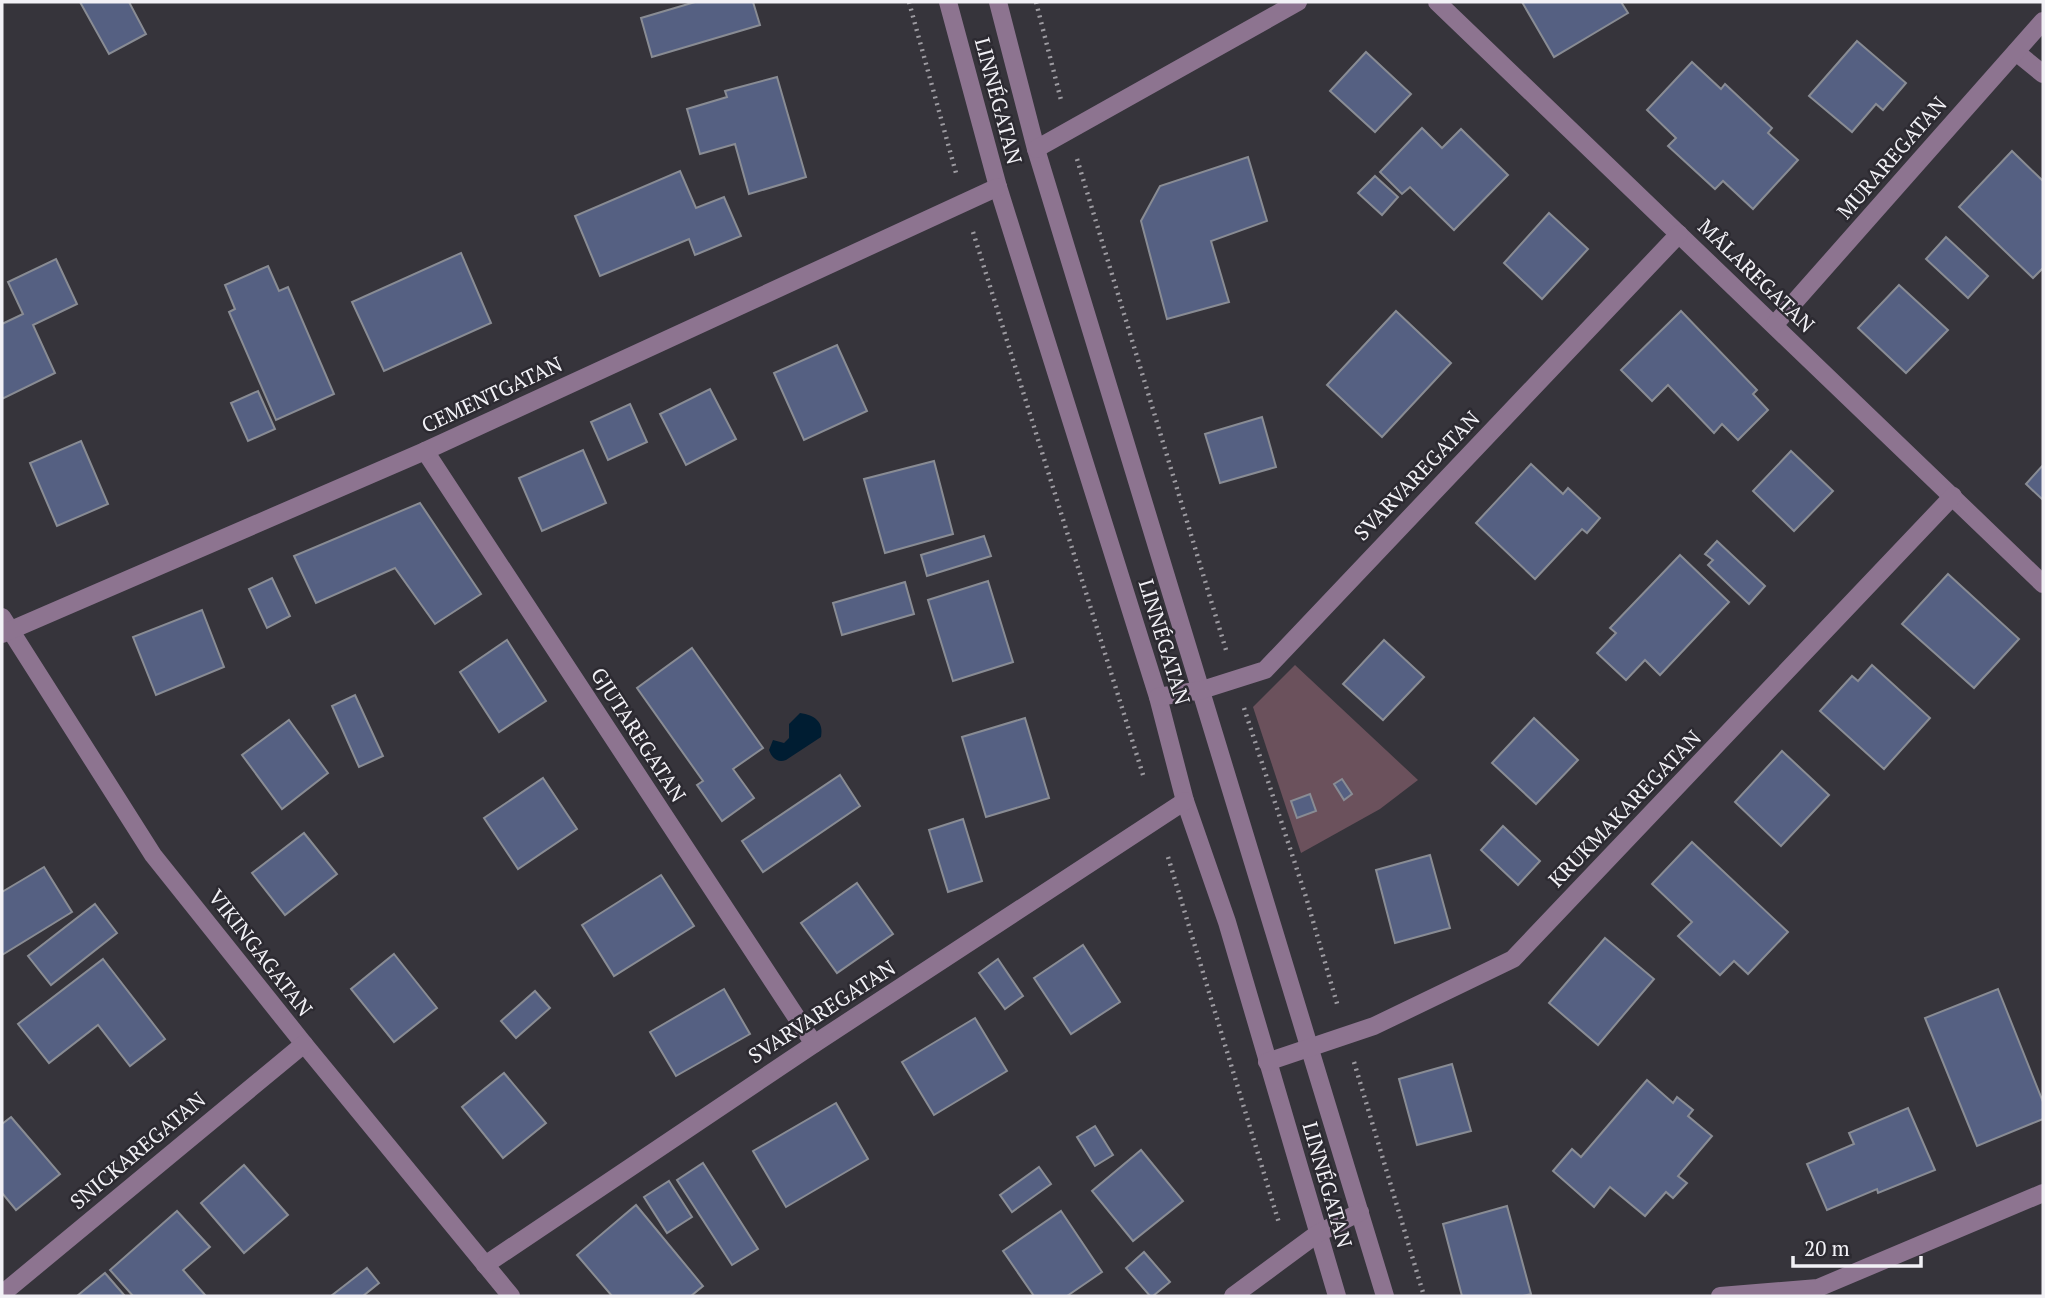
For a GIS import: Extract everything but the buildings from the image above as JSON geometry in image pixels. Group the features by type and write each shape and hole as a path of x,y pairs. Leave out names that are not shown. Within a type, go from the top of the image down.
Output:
{"street":[{"name":"LINNÉGATAN","path":"948,2 998,187 1158,697 1185,801 1227,922 1337,1296"},
{"name":"LINNÉGATAN","path":"998,2 1036,149 1385,1296"},
{"path":"1036,149 1298,2"},
{"name":"MÅLAREGATAN","path":"1437,2 2043,584"},
{"name":"MURAREGATAN","path":"1774,324 2043,22"},
{"path":"2016,52 2043,74"},
{"name":"CEMENTGATAN","path":"5,627 425,451 998,187"},
{"name":"SVARVAREGATAN","path":"1158,697 1202,690 1265,670 1679,234"},
{"name":"GJUTAREGATAN","path":"425,451 814,1044"},
{"name":"KRUKMAKAREGATAN","path":"1268,1062 1374,1026 1513,959 1953,496"},
{"name":"VIKINGAGATAN","path":"5,627 153,855 511,1296"},
{"name":"SVARVAREGATAN","path":"485,1265 814,1044 1185,801"},
{"name":"SNICKAREGATAN","path":"2,1294 304,1044"},
{"path":"1729,1296 1818,1288 2043,1193"},
{"path":"1233,1296 1317,1234 1360,1212"}],"path":[{"path":"909,2 964,203 1157,819 1289,1255"}],"shaded area":[{"path":"1295,665 1418,780 1380,809 1301,853 1253,707"}],"water":[{"path":"800,713 810,715 820,723 821,737 786,760 777,760 769,750 773,740 784,743 789,738 789,724"}]}
